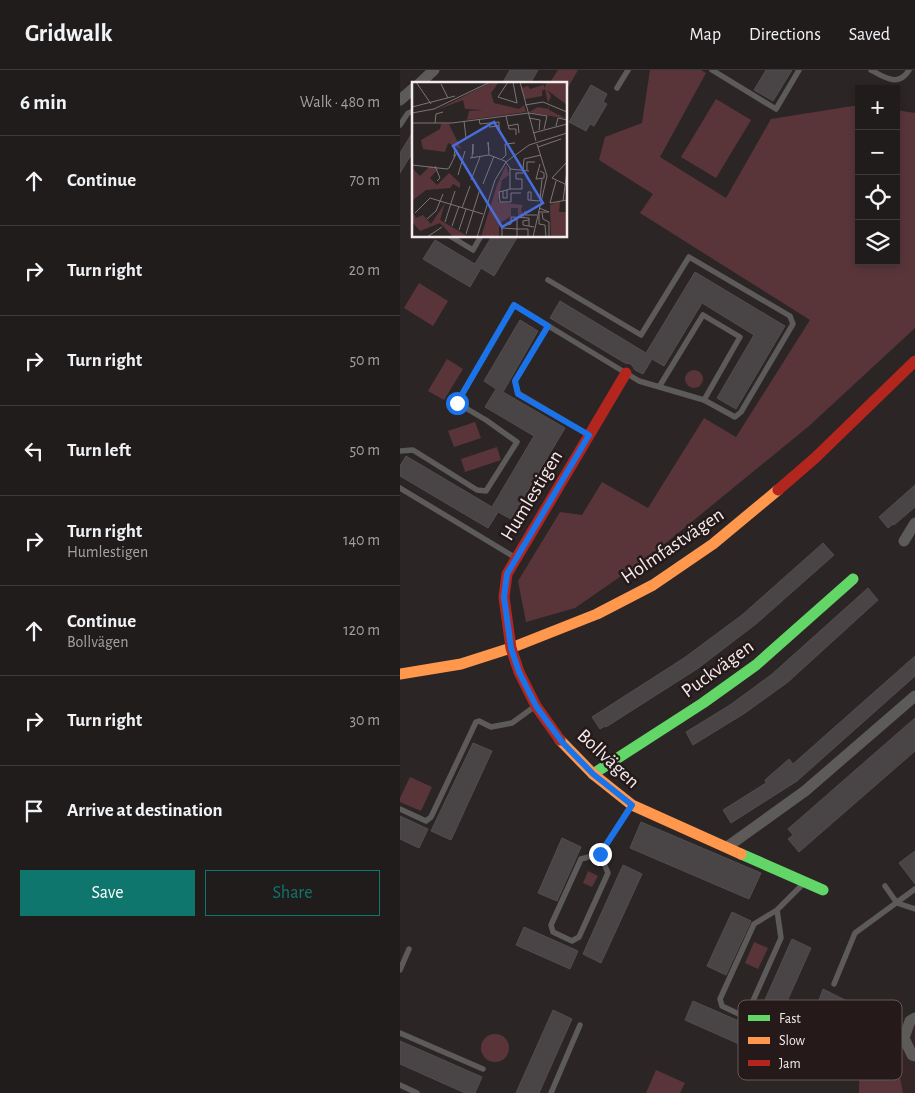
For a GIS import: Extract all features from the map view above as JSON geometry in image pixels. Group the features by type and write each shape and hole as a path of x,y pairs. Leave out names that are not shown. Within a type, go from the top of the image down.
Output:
{"street":[{"path":"421,82 434,70"},
{"path":"400,100 412,90"},
{"name":"Holmfastvägen","path":"400,674 461,664 511,648 598,614 653,585 713,544 815,458 915,361"},
{"name":"Humlestigen","path":"511,648 504,597 507,574 626,373"},
{"path":"904,541 915,523"},
{"name":"Puckvägen","path":"593,774 703,703 756,665 853,580"},
{"name":"Bollvägen","path":"511,648 519,672 536,706 562,742 593,774 632,805 823,890"},
{"path":"727,848 805,791 915,696"},
{"path":"915,1018 910,1020 904,1038 912,1055 915,1056"}],"lane":[{"path":"616,88 628,70"},
{"path":"715,71 776,108 799,70"},
{"path":"871,70 889,80 898,80 906,75 909,70"},
{"path":"400,104 411,112 400,125"},
{"path":"453,238 473,250 480,238"},
{"path":"400,452 413,450 477,490 486,490 517,442 486,420 457,403 514,305 639,381 704,400 735,417 741,412 793,324 790,316 689,257 641,335 548,280"},
{"path":"659,388 703,315 740,337 704,400"},
{"path":"548,326 515,381 518,394 589,435"},
{"name":"Humlestigen","path":"400,488 516,558"},
{"path":"400,809 426,821 430,817 476,722 479,721 491,727 512,723 536,706"},
{"path":"600,854 608,873 579,938 572,941 552,932 551,925 581,859 600,854 632,805"},
{"path":"738,1014 722,1006 720,999 754,924 777,910 804,882"},
{"path":"885,886 897,903 915,909"},
{"path":"834,984 855,933 915,888"},
{"path":"753,1000 781,938 777,910"},
{"path":"400,970 409,949"},
{"path":"551,1093 580,1025"},
{"path":"400,1033 483,1069"},
{"path":"400,1085 417,1093"}],"shaded area":[{"path":"558,70 578,70 568,88 568,82 550,82"},
{"path":"650,70 701,70 706,73 660,157 726,198 771,119 855,106 855,265 900,265 900,111 915,113 915,328 809,426 650,556 575,608 526,622 518,581 560,512 582,515 602,482 648,508 704,418 736,437 810,320 640,213 653,194 599,160 605,137 642,123"},
{"path":"716,99 751,120 716,178 681,157"},
{"path":"419,283 448,301 433,326 404,308"},
{"path":"447,359 463,369 444,400 428,391"},
{"path":"694,370 700,373 703,379 700,385 694,388 688,385 685,379 688,373"},
{"path":"475,422 481,438 454,447 448,431"},
{"path":"497,447 501,460 465,472 461,459"},
{"path":"410,777 432,787 421,811 400,802"},
{"path":"588,871 598,876 592,887 583,883"},
{"path":"754,942 768,948 758,969 745,963"},
{"path":"915,1021 915,1093 903,1093 901,1080 902,1032"},
{"path":"495,1034 505,1038 509,1048 505,1058 495,1062 485,1058 481,1048 485,1038"},
{"path":"656,1070 685,1083 680,1093 646,1093"},
{"path":"859,1080 901,1080 903,1093 859,1093"}],"building":[{"path":"510,70 538,70 531,82 503,82"},
{"path":"766,70 792,70 773,101 754,90"},
{"path":"591,85 607,94 603,102 607,104 594,126 590,124 586,131 569,122"},
{"path":"412,133 412,153 400,173 400,153"},
{"path":"491,238 517,238 494,276 481,268 470,287 423,259 435,240 475,264"},
{"path":"695,272 785,326 736,409 717,398 754,335 702,303 664,366 652,359 643,374 635,370 631,364 625,363 550,318 560,301 646,353"},
{"path":"520,320 538,331 503,392 565,428 511,519 498,512 488,528 400,476 400,466 406,456 492,507 534,436 485,407 496,389 484,381"},
{"path":"915,485 915,507 888,528 879,517"},
{"path":"823,543 834,555 756,624 697,669 600,729 592,717 684,658 742,615"},
{"path":"868,588 878,600 788,682 745,713 693,745 686,732 730,705 771,675"},
{"path":"915,656 915,676 797,781 731,823 723,810 766,783 765,780 789,759 793,764"},
{"path":"915,718 915,751 799,852 788,839 793,835 788,829"},
{"path":"473,743 492,751 451,840 431,831"},
{"path":"400,816 428,829 419,848 400,839"},
{"path":"641,822 761,873 749,899 630,848"},
{"path":"562,838 581,847 557,901 538,893"},
{"path":"915,851 915,884 899,863"},
{"path":"623,865 642,874 601,963 583,954"},
{"path":"732,912 751,921 726,975 707,966"},
{"path":"524,927 578,951 570,969 516,945"},
{"path":"792,939 811,948 788,1000 765,1000"},
{"path":"823,989 845,1000 819,1000"},
{"path":"693,1001 738,1021 738,1044 685,1020"},
{"path":"553,1010 572,1019 539,1093 516,1093"},
{"path":"400,1041 482,1077 475,1093 465,1093 400,1064"}],"traffic: fast":[{"path":"593,774 703,703 756,665 853,579"},
{"path":"741,854 823,890"}],"traffic: slow":[{"path":"400,674 461,664 511,648 597,614 653,585 713,544 778,490"},
{"path":"560,740 593,774 632,805 741,854"}],"traffic: jam":[{"path":"778,490 815,458 915,361"},
{"path":"560,740 536,706 519,672 511,648 504,597 507,574 626,373"}],"route":[{"path":"457,403 514,305 548,326 515,381 518,394 589,435 507,574 504,597 511,648 519,672 536,706 562,742 593,774 632,805 600,854"}]}
